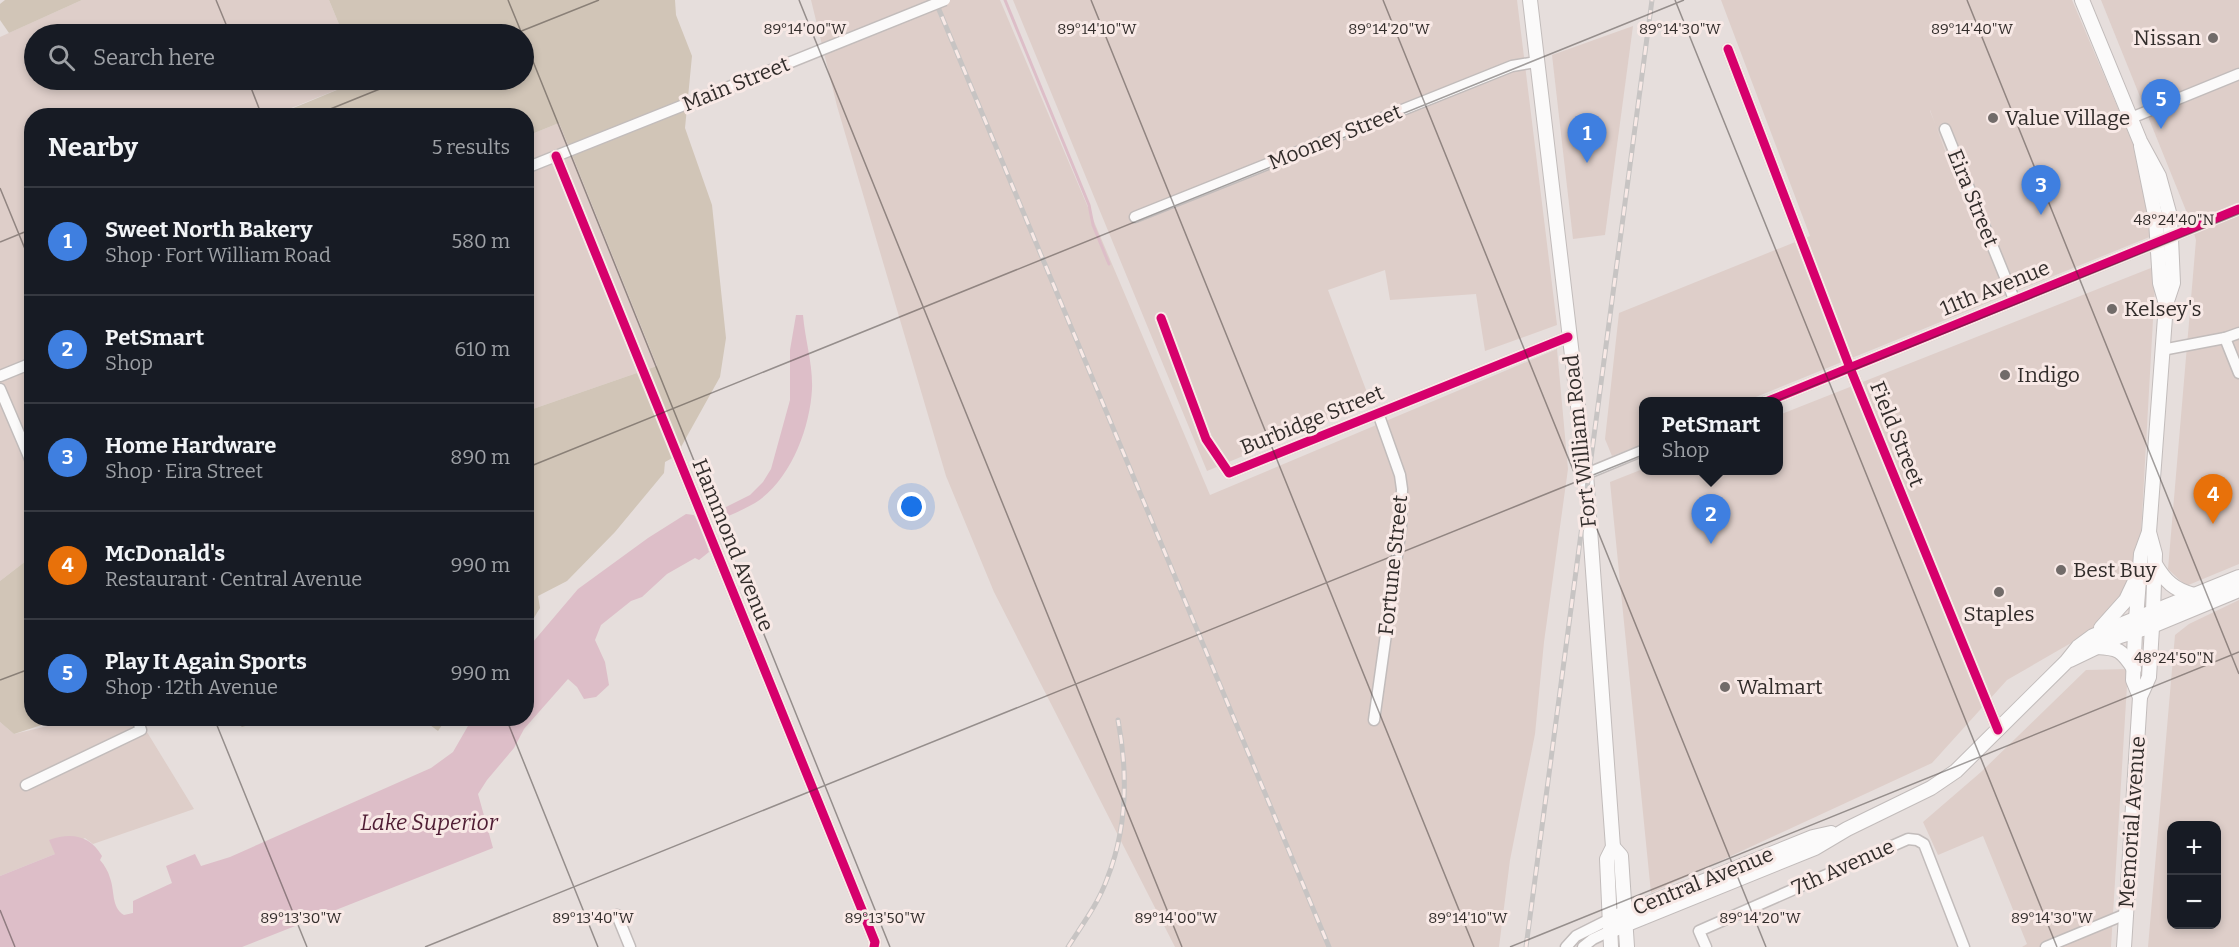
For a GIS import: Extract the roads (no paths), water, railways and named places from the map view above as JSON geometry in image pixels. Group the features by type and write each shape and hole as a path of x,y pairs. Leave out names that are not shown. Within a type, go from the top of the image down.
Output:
{"main road":[{"name":"Fort William Road","path":"1530,0 1568,337 1586,474 1613,847 1607,859 1611,947"},
{"name":"Memorial Avenue","path":"2085,1 2140,141 2159,176 2170,216 2173,283 2166,304 2149,532 2141,554 2135,632 2133,680 2140,698"},
{"name":"Memorial Avenue","path":"2140,141 2143,165 2156,220 2160,283 2166,304"},
{"name":"Memorial Avenue","path":"2124,947 2140,698 2149,676 2155,554 2149,532"},
{"path":"2155,563 2170,585 2181,592 2194,595"},
{"path":"2134,669 2124,653 2094,641 2126,600 2140,565"},
{"name":"Central Avenue","path":"1610,925 1815,848 1944,781 2066,663 2094,641 2136,617 2239,577"},
{"name":"Central Avenue","path":"2094,641 2135,632 2239,590"},
{"name":"Fort William Road","path":"1613,847 1621,856 1627,947"}],"street":[{"name":"Main Street","path":"534,165 945,0"},
{"name":"Field Street","path":"1728,49 1850,368 1998,730"},
{"name":"Mooney Street","path":"1135,217 1512,66 1536,62"},
{"path":"2131,118 2239,74"},
{"name":"Eira Street","path":"1945,129 2014,299"},
{"name":"Hammond Avenue","path":"556,156 875,942 874,947"},
{"name":"11th Avenue","path":"1778,397 2239,209"},
{"name":"Burbidge Street","path":"1161,318 1206,440 1229,473 1568,337"},
{"path":"2162,350 2225,338 2239,333"},
{"path":"2225,338 2239,374"},
{"path":"0,376 24,366"},
{"path":"0,388 24,445"},
{"name":"Fortune Street","path":"1374,720 1401,527 1402,489 1400,475 1378,413"},
{"path":"1586,474 1639,452"},
{"path":"26,785 141,730 139,726"},
{"name":"7th Avenue","path":"1706,947 1699,931 1908,839 1924,844 1964,947"},
{"path":"2046,947 2126,914"},
{"path":"617,915 630,947"},
{"name":"Central Avenue","path":"1566,947 1576,936 1610,925"},
{"name":"Central Avenue","path":"1583,947 1610,925"}],"water":[{"path":"796,315 803,315 812,380 810,404 802,437 788,468 778,482 755,503 726,517 724,508 750,495 763,482 771,469 790,400 790,350"},
{"name":"Lake Superior","path":"686,514 694,515 702,529 709,552 699,560 695,558 667,574 642,597 631,601 601,625 595,640 605,662 609,685 596,697 584,699 577,687 568,679 534,718 534,641 578,589 648,538"},
{"name":"Lake Superior","path":"468,726 527,726 514,748 478,794 493,848 242,947 0,947 0,876 55,854 49,840 65,836 79,837 97,849 112,883 117,908 124,915 133,913 133,901 172,883 166,866 195,854 201,866 230,857 431,768 453,752"}],"waterway":[{"path":"1005,0 1089,205 1093,225 1109,264"}],"railway":[{"path":"935,0 1329,947"},
{"path":"1526,947 1652,0"},
{"path":"1068,947 1099,897 1119,841 1124,780 1118,720"}],"place":[{"name":"Nissan","path":"2213,38"},
{"name":"Value Village","path":"1993,118"},
{"name":"Play It Again Sports","path":"2161,129"},
{"name":"Sweet North Bakery","path":"1587,163"},
{"name":"Home Hardware","path":"2041,215"},
{"name":"Kelsey's","path":"2112,309"},
{"name":"Indigo","path":"2005,375"},
{"name":"McDonald's","path":"2213,524"},
{"name":"PetSmart","path":"1711,544"},
{"name":"Best Buy","path":"2061,570"},
{"name":"Staples","path":"1999,592"},
{"name":"Walmart","path":"1725,687"}]}
